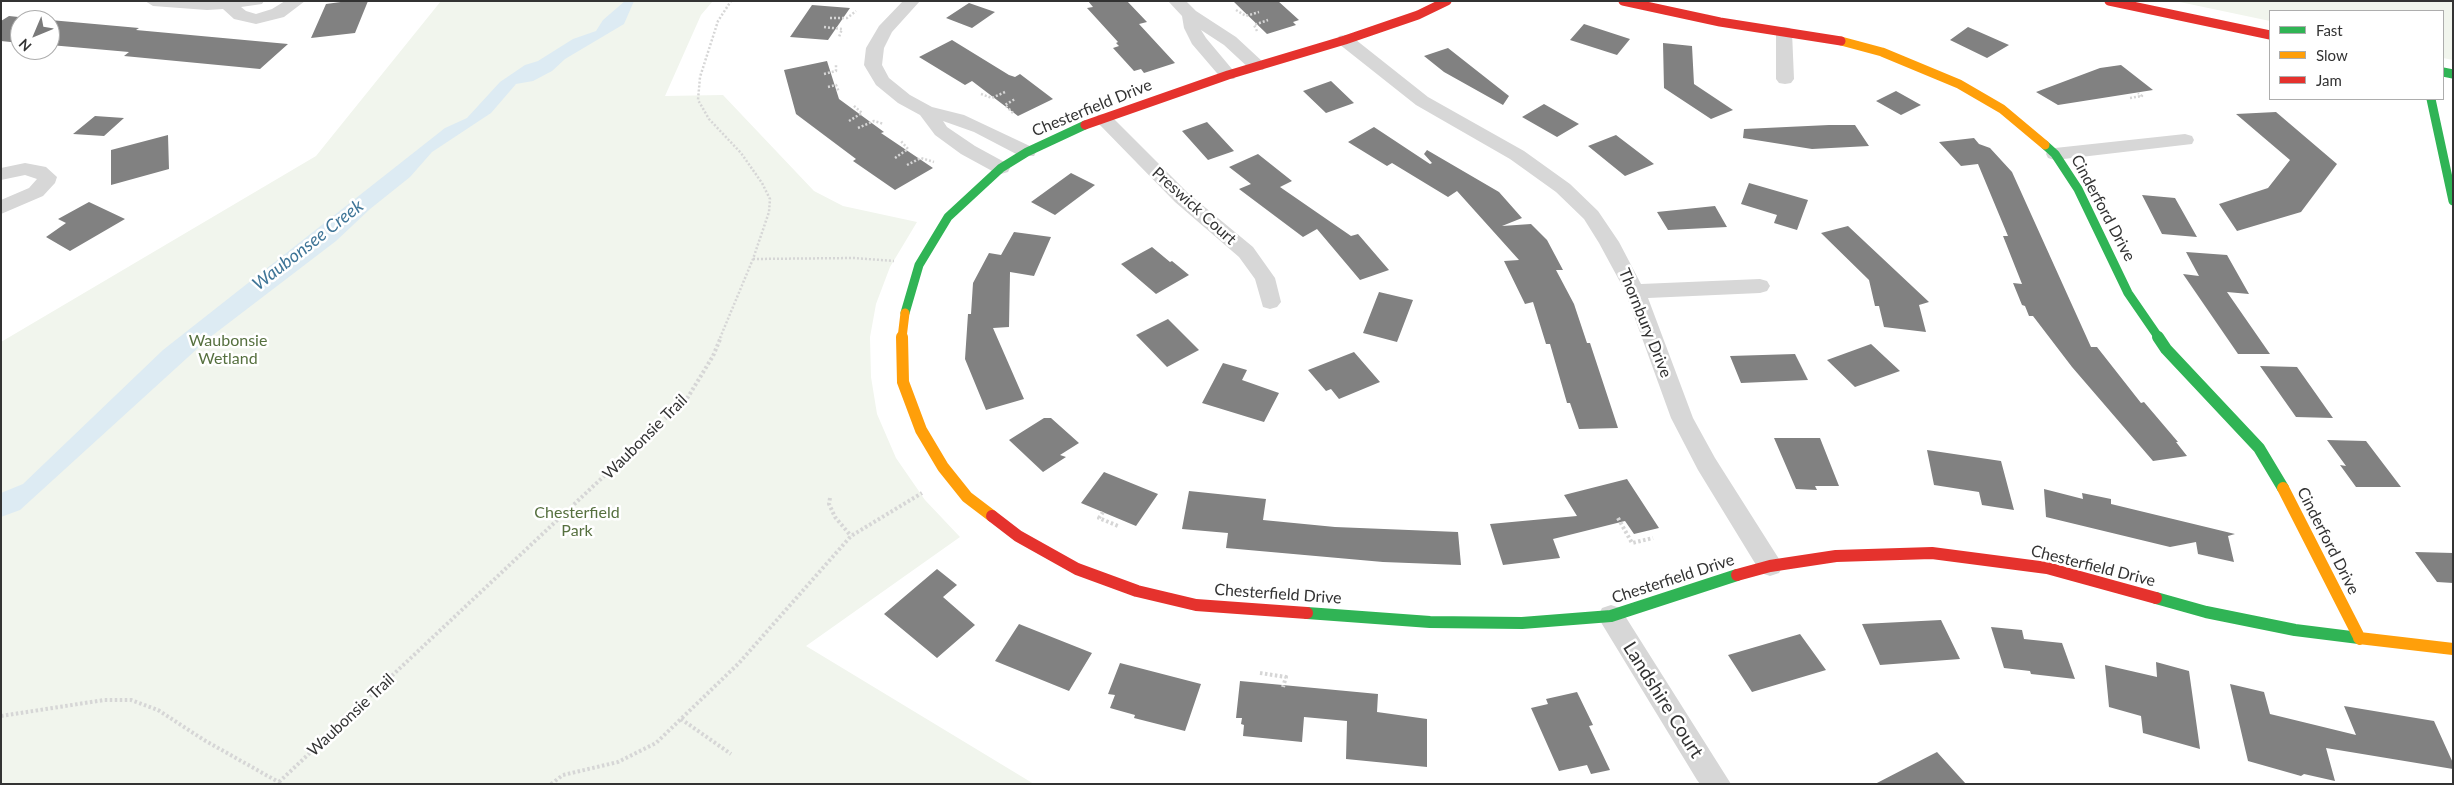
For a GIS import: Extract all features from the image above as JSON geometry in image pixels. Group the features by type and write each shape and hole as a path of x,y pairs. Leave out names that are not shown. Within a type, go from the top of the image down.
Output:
{"street":[{"path":"153,1 230,5 256,1"},
{"path":"230,5 240,16 256,19 278,14 297,1"},
{"path":"912,1 885,30 875,48 873,65 885,84 904,99 926,111 958,119 980,128 1026,152"},
{"path":"1176,1 1190,15 1217,30 1257,66"},
{"name":"Chesterfield Drive","path":"1447,1 1418,15 1345,40 1228,75 1104,119 1026,152 1001,168 948,217 919,264 902,326 901,356 903,382 912,412 932,449 967,497 1018,536 1077,569 1137,592 1196,605 1430,622 1522,623 1611,616 1689,589 1770,566 1836,556 1932,553 2047,568 2206,612 2295,630 2360,640 2453,648"},
{"name":"Cinderford Drive","path":"1623,1 1720,22 1846,42 1918,65 1959,84 2002,110 2056,154 2078,190 2128,293 2166,349 2259,448 2294,507 2360,640"},
{"path":"2109,1 2269,36"},
{"path":"1190,15 1192,28 1198,40 1228,75"},
{"path":"1784,32 1785,79"},
{"name":"Thornbury Drive","path":"1345,40 1422,101 1517,155 1563,188 1591,215 1609,242 1635,291 1682,418 1706,464 1770,566"},
{"path":"2431,100 2449,167 2453,201"},
{"path":"926,111 941,131 968,150 1001,168"},
{"name":"Preswick Court","path":"1104,119 1182,198 1246,252 1265,278 1270,302"},
{"path":"2056,154 2185,140"},
{"path":"1,174 25,169 39,171 47,177 46,183 36,192 1,208"},
{"path":"1635,291 1760,286"},
{"name":"Landshire Court","path":"1611,616 1707,771 1717,784"}],"path":[{"name":"Waubonsie Trail","path":"1,716 104,700 131,700 158,710 204,740 280,783 654,431 688,397 713,356 753,259 769,212 770,199 762,183 742,153 709,119 698,100 700,77 718,21 731,1"},
{"path":"1236,10 1246,16 1259,12"},
{"path":"830,18 848,18 856,11"},
{"path":"1257,31 1254,25 1268,20"},
{"path":"824,27 842,29 839,37"},
{"path":"824,74 836,71 836,64"},
{"path":"828,87 836,85 839,92"},
{"path":"981,94 990,98 1005,92"},
{"path":"2130,98 2142,96 2138,93"},
{"path":"1013,114 1005,105 1015,99"},
{"path":"849,121 862,113 853,105"},
{"path":"858,128 874,121 884,124"},
{"path":"895,158 908,149 900,140"},
{"path":"908,166 921,158 934,162"},
{"path":"753,259 854,258 900,261"},
{"path":"551,784 563,775 618,762 656,743 739,663 851,536 922,493"},
{"path":"830,498 829,504 835,517 851,536"},
{"path":"1103,512 1099,518 1118,526"},
{"path":"1618,518 1632,543 1653,538"},
{"path":"1260,673 1286,677 1283,687"},
{"path":"681,719 731,754"}],"green space":[{"name":"Chesterfield Park","path":"441,1 713,1 701,15 665,96 723,95 814,191 843,206 917,222 890,267 876,304 870,337 871,377 877,414 896,458 925,500 960,537 806,646 1034,784 1,784 1,342 316,156"},
{"path":"2175,1 2453,1 2453,60 2444,58 2444,10 2269,10 2269,21"}],"water":[{"name":"Waubonsee Creek","path":"625,1 634,1 624,24 565,59 552,71 533,81 516,84 491,113 432,152 410,177 370,209 336,241 209,338 20,510 1,517 1,493 23,484 163,350 445,128 467,118 500,82 525,65 538,61 573,39 596,31 603,20"}],"building":[{"path":"368,1 355,33 311,38 326,4"},
{"path":"1088,1 1127,1 1147,22 1139,24 1175,63 1144,73 1141,69 1134,71 1113,48 1119,46 1116,43 1118,42 1087,8 1093,7"},
{"path":"1233,1 1278,1 1299,20 1293,22 1296,25 1267,34"},
{"path":"969,3 995,12 972,28 946,18"},
{"path":"812,5 850,8 828,40 790,37"},
{"path":"10,16 10,42 1,41 1,21"},
{"path":"60,21 288,44 260,69 124,56 129,52 60,46"},
{"path":"1584,24 1630,39 1617,55 1570,40"},
{"path":"1968,27 2009,45 1987,58 1950,40"},
{"path":"952,40 1009,75 1015,77 1020,74 1053,99 1018,116 972,81 965,85 919,57"},
{"path":"1663,43 1692,46 1694,84 1733,110 1711,119 1664,88"},
{"path":"1448,48 1509,96 1503,105 1444,72 1424,56"},
{"path":"827,61 839,99 884,132 881,133 933,168 895,190 853,161 856,159 796,114 784,70"},
{"path":"2121,65 2153,90 2058,105 2036,92 2100,68"},
{"path":"1331,81 1354,103 1326,113 1303,91"},
{"path":"1896,91 1921,105 1901,115 1876,101"},
{"path":"1544,104 1579,124 1557,137 1522,117"},
{"path":"2276,112 2337,164 2301,212 2237,231 2219,204 2268,188 2290,160 2236,114"},
{"path":"95,116 124,118 104,136 73,134"},
{"path":"1207,122 1234,151 1208,160 1182,131"},
{"path":"1855,125 1869,146 1812,149 1743,138 1744,129"},
{"path":"1374,127 1430,164 1432,163 1424,154 1427,150 1499,192 1522,218 1502,226 1531,224 1547,240 1563,270 1556,270 1574,304 1587,343 1590,343 1618,428 1579,429 1570,403 1567,403 1550,344 1546,344 1533,302 1525,304 1504,261 1519,260 1457,191 1448,197 1392,163 1387,166 1348,142"},
{"path":"168,135 169,169 111,185 111,150"},
{"path":"1616,135 1654,164 1625,176 1588,146"},
{"path":"1974,138 1979,144 1990,148 2012,172 2091,347 2097,347 2141,403 2144,402 2178,442 2176,442 2187,456 2153,461 2072,367 2033,316 2029,316 2013,283 2022,284 2003,236 2008,236 1978,164 1961,166 1939,142"},
{"path":"1258,154 1292,181 1280,187 1351,236 1358,234 1389,270 1360,280 1317,229 1303,237 1239,189 1251,184 1229,167"},
{"path":"1071,173 1095,185 1055,215 1031,202"},
{"path":"1749,183 1808,200 1797,230 1774,223 1777,215 1741,204"},
{"path":"2142,195 2175,198 2197,237 2162,234"},
{"path":"89,202 125,219 70,251 46,237 66,223 58,219"},
{"path":"1715,206 1727,227 1668,230 1657,212"},
{"path":"1848,226 1929,302 1919,305 1926,332 1884,327 1879,306 1875,306 1869,280 1821,233"},
{"path":"1014,232 1051,237 1034,276 1010,272 1009,327 993,328 1024,399 986,410 965,359 968,314 971,314 973,283 989,253 1001,255"},
{"path":"1152,247 1189,275 1156,294 1121,264"},
{"path":"2186,252 2227,255 2249,294 2227,292 2270,354 2238,354 2183,274 2199,276"},
{"path":"1379,292 1413,300 1397,342 1363,333"},
{"path":"1168,319 1199,350 1167,367 1136,335"},
{"path":"1871,344 1900,371 1855,387 1827,360"},
{"path":"1354,352 1380,382 1339,399 1331,389 1326,391 1308,370"},
{"path":"1795,354 1808,380 1741,383 1730,356"},
{"path":"1223,363 1247,370 1242,380 1279,393 1264,422 1202,403"},
{"path":"2260,366 2297,367 2333,418 2296,417"},
{"path":"1044,418 1051,418 1079,443 1060,455 1066,457 1043,472 1009,440"},
{"path":"1774,438 1820,438 1839,486 1815,486 1817,490 1796,489"},
{"path":"2327,440 2366,441 2401,487 2356,487 2340,465 2346,466"},
{"path":"1927,450 2001,461 2014,510 1982,505 1979,492 1934,485"},
{"path":"1104,472 1158,494 1136,526 1081,503"},
{"path":"1627,479 1659,528 1634,534 1625,521 1553,539 1560,558 1503,565 1490,524 1577,516 1564,495"},
{"path":"2044,489 2083,499 2082,493 2111,499 2111,504 2235,534 2228,536 2234,562 2198,554 2196,542 2170,547 2046,517"},
{"path":"1189,491 1266,499 1263,520 1335,527 1458,532 1461,565 1383,562 1226,548 1228,533 1182,529"},
{"path":"2415,552 2453,553 2453,583 2437,582"},
{"path":"937,569 957,585 943,597 975,625 937,658 884,614"},
{"path":"1941,620 1960,659 1880,665 1862,624"},
{"path":"1019,624 1092,653 1069,691 995,661"},
{"path":"1991,627 2022,630 2024,639 2062,643 2075,679 2031,674 2030,671 2004,668"},
{"path":"1800,634 1826,670 1752,692 1728,655"},
{"path":"2156,662 2189,671 2200,749 2143,733 2141,716 2109,707 2105,665 2157,677"},
{"path":"1120,663 1201,684 1185,731 1134,718 1135,715 1110,708 1115,695 1108,694"},
{"path":"1240,681 1378,694 1377,712 1427,719 1427,767 1346,759 1347,721 1304,717 1302,742 1243,736 1244,725 1241,724 1242,718 1236,718"},
{"path":"2230,684 2264,692 2270,714 2356,735 2344,706 2434,721 2453,763 2453,769 2326,748 2335,781 2304,774 2301,776 2248,761"},
{"path":"1577,692 1593,725 1589,726 1610,770 1591,774 1587,765 1559,771 1531,708 1548,704 1546,699"},
{"path":"1937,752 1966,784 1875,784"}],"traffic: fast":[{"path":"2444,72 2453,74"},
{"path":"2431,100 2453,201"},
{"path":"905,313 919,265 948,217 1001,168 1027,152 1085,125"},
{"path":"2045,145 2055,154 2078,189 2128,293 2166,349 2259,448 2283,488"},
{"path":"1307,613 1430,622 1522,623 1611,616 1689,589 1737,575"},
{"path":"2156,598 2206,612 2295,630 2359,638"}],"traffic: slow":[{"path":"1841,41 1882,52 1959,84 2002,109 2045,145"},
{"path":"905,313 902,327 901,356 903,382 921,430 943,467 967,497 992,516"},
{"path":"2283,488 2360,639"},
{"path":"2359,638 2453,649"}],"traffic: jam":[{"path":"1085,125 1228,75 1345,40 1418,15 1447,1"},
{"path":"1623,1 1720,22 1841,41"},
{"path":"2109,1 2269,35"},
{"path":"992,516 1018,536 1077,569 1137,591 1196,605 1307,613"},
{"path":"1737,575 1770,566 1836,556 1932,553 2047,568 2156,598"}],"park label":[{"name":"Waubonsie Wetland","path":"228,350"}]}
